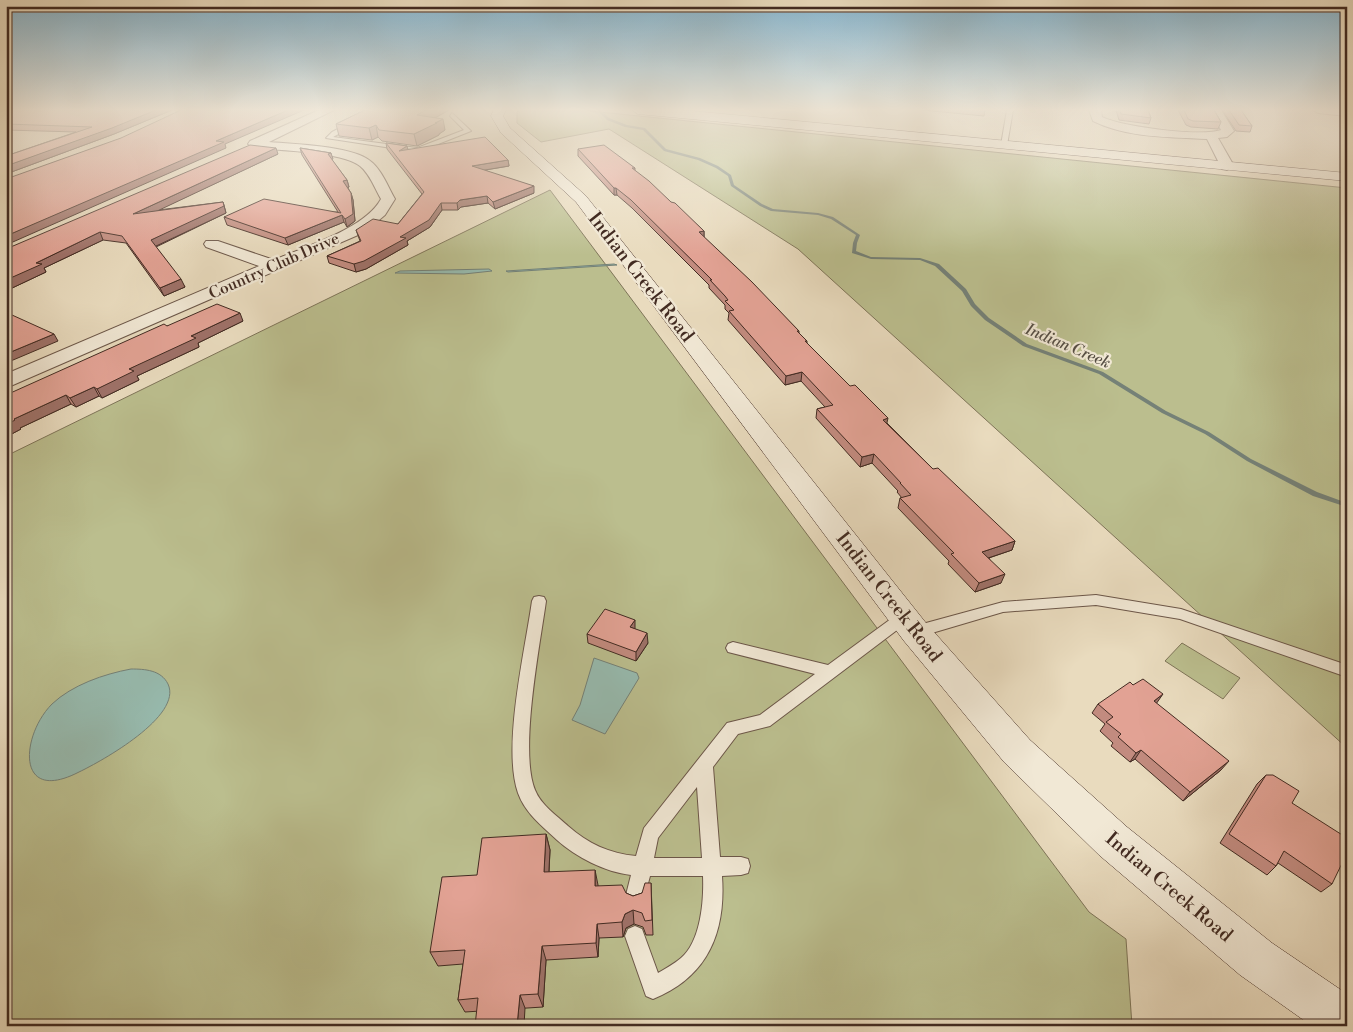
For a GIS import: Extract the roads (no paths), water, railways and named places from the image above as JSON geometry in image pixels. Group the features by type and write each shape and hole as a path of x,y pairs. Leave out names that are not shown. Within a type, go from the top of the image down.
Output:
{"street":[{"name":"Country Club Drive","path":"6,382 359,229 375,218 388,199 365,164 352,158"},
{"name":"Indian Creek Road","path":"536,158 581,199 910,624 1017,751 1112,841 1256,959 1347,1022"},
{"path":"1144,158 1347,177"},
{"path":"1223,158 1227,166"},
{"path":"212,244 275,266"}],"lane":[{"path":"635,899 650,834 733,728 764,721 830,672 910,624 1003,608 1096,600 1181,614 1347,671"},
{"path":"539,601 521,739 521,768 527,793 539,812 575,844 617,864 712,868 741,866"},
{"path":"733,648 830,672"},
{"path":"634,936 653,989 690,964 706,937 714,899 704,765"}],"water":[{"path":"614,264 617,265 506,271"},
{"path":"489,269 492,271 464,274 395,273 400,271"},
{"path":"594,658 637,673 639,678 605,734 572,720 580,705"},
{"path":"131,669 157,673 168,684 169,697 164,710 152,723 121,748 79,772 58,780 43,780 34,773 30,762 30,748 34,732 52,704 69,691 89,681"}],"waterway":[{"name":"Indian Creek","path":"696,158 717,167 730,176 732,185 761,205 772,210 818,214 832,218 858,235 854,252 871,258 920,259 937,265 964,290 973,305 987,319 1025,345 1101,373 1164,412 1207,433 1249,460 1315,494 1347,505"}]}
